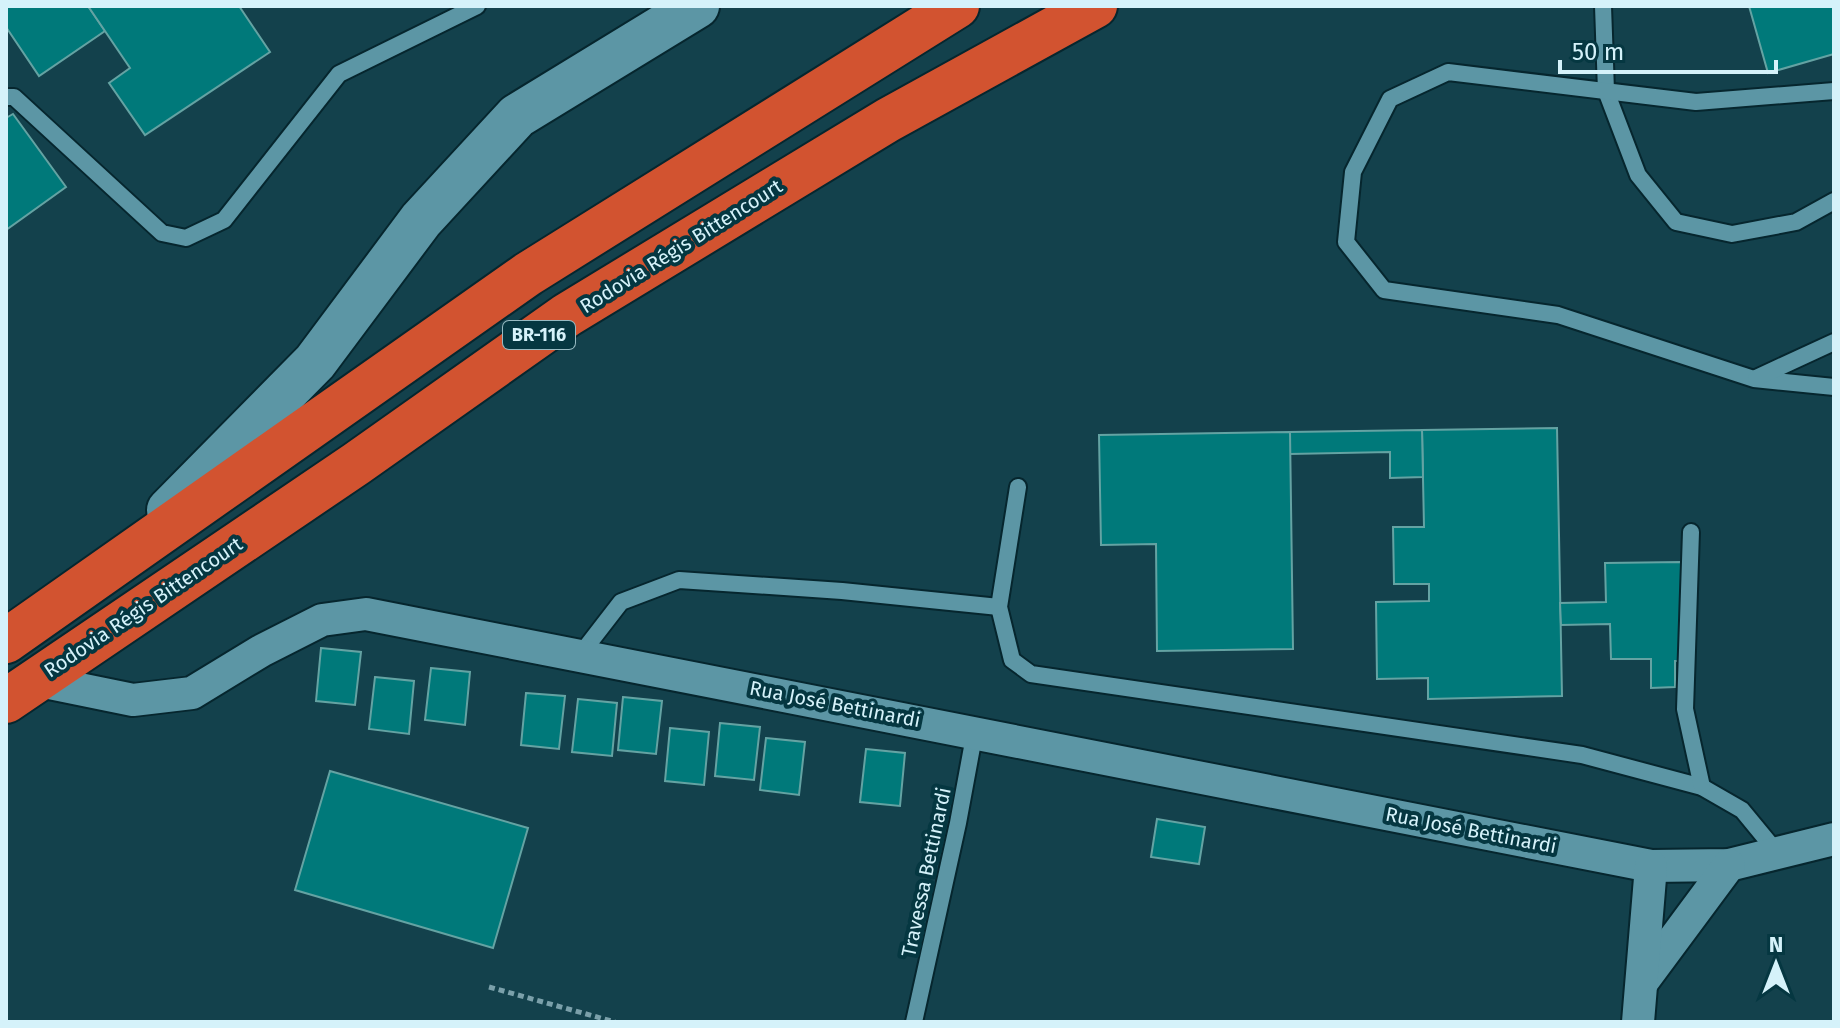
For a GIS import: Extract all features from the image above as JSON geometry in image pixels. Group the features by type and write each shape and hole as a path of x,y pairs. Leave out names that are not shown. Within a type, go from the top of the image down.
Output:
{"highway":[{"name":"BR-116","path":"6,641 528,274 957,6"},
{"name":"Rodovia Régis Bittencourt","path":"20,691 356,464 567,315 888,120 1095,6"}],"main road":[{"path":"100,573 205,476 315,362 421,220 517,116 697,6"}],"street":[{"name":"Rua José Bettinardi","path":"20,691 133,700 192,693 261,651 322,620 366,614 1651,866 1729,865 1834,839"},
{"path":"1643,981 1729,865"},
{"path":"1638,1022 1651,866"}],"lane":[{"path":"6,97 14,97 162,233 186,238 224,220 339,74 477,6"},
{"path":"1603,6 1606,91 1638,175 1676,222 1732,234 1796,222 1834,201"},
{"path":"1834,91 1696,102 1448,72 1390,99 1353,172 1346,242 1384,290 1558,315 1754,379 1834,387"},
{"path":"1754,379 1834,342"},
{"path":"1018,487 999,607 1012,660 1031,674 1582,755 1702,787 1742,810 1779,855"},
{"path":"1691,532 1685,709 1702,787"},
{"path":"580,655 621,602 679,580 842,591 999,607"},
{"name":"Travessa Bettinardi","path":"914,1022 975,731"}],"path":[{"path":"489,987 615,1022"}],"building":[{"path":"6,6 88,6 105,31 39,76 6,27"},
{"path":"88,6 239,6 270,52 145,135 109,83 130,68"},
{"path":"1749,6 1834,6 1834,54 1768,73"},
{"path":"13,114 66,187 6,230 6,118"},
{"path":"1557,428 1562,696 1428,699 1428,678 1377,679 1376,602 1429,601 1429,584 1394,584 1393,527 1424,527 1422,430"},
{"path":"1422,430 1423,477 1390,478 1390,452 1290,454 1290,432"},
{"path":"1290,432 1293,649 1157,651 1156,544 1101,545 1099,435"},
{"path":"1681,562 1683,661 1675,661 1675,687 1651,688 1651,659 1611,659 1610,624 1561,625 1560,603 1606,602 1605,563"},
{"path":"321,648 361,652 355,705 316,701"},
{"path":"431,668 470,672 465,725 425,720"},
{"path":"375,677 414,681 409,734 369,729"},
{"path":"526,693 565,696 559,749 521,745"},
{"path":"623,697 662,701 656,754 618,750"},
{"path":"578,699 617,703 612,756 572,752"},
{"path":"720,723 760,727 754,780 715,776"},
{"path":"670,728 709,732 704,785 665,781"},
{"path":"766,738 805,742 799,795 760,790"},
{"path":"866,749 905,753 900,806 860,802"},
{"path":"330,771 528,828 493,948 295,890"},
{"path":"1157,819 1205,827 1199,864 1151,857"}]}
